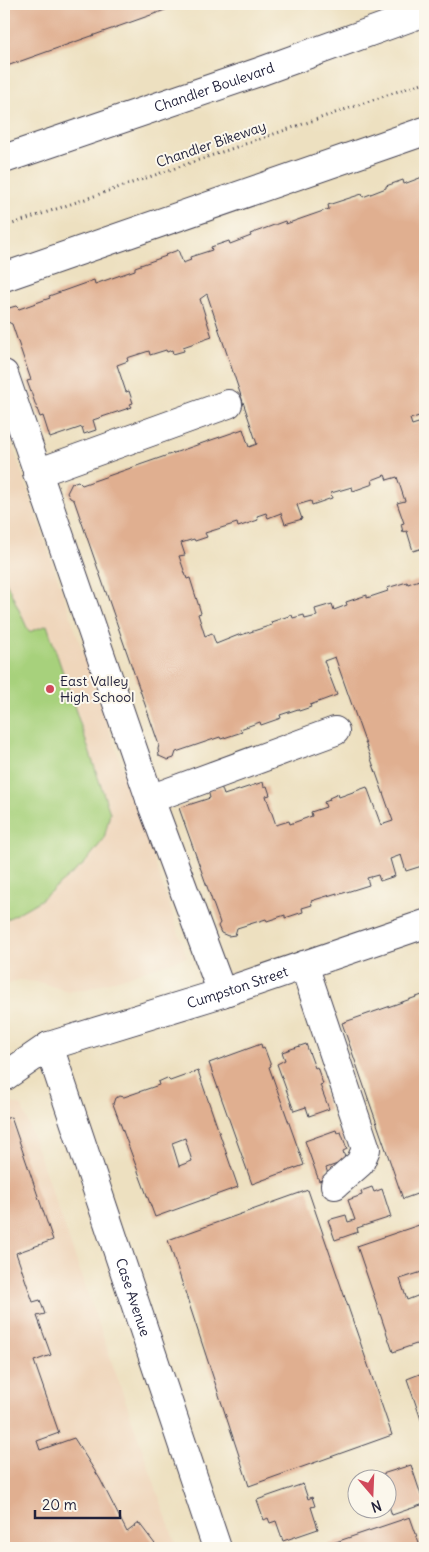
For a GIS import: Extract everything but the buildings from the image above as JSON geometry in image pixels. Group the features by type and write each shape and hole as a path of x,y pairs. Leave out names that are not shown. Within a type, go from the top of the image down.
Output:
{"street":[{"name":"Chandler Boulevard","path":"4,158 259,72 425,12"},
{"path":"4,277 425,131"},
{"path":"4,374 150,799 222,993"},
{"path":"38,473 228,404"},
{"path":"150,799 335,731"},
{"name":"Cumpston Street","path":"4,1077 49,1046 222,993 425,924"},
{"path":"304,965 366,1149 360,1163 335,1185"},
{"name":"Case Avenue","path":"49,1046 218,1548"}],"path":[{"name":"Chandler Bikeway","path":"4,227 425,82"}],"shaded area":[{"name":"East Valley High School","path":"4,421 187,957 84,990 66,991 43,983 19,980 4,986"},
{"path":"4,1101 22,1106 177,1548 4,1548"}],"green space":[{"path":"4,577 29,632 47,625 110,813 104,839 84,864 39,901 4,921"}],"place":[{"name":"East Valley High School","path":"50,689"}]}
